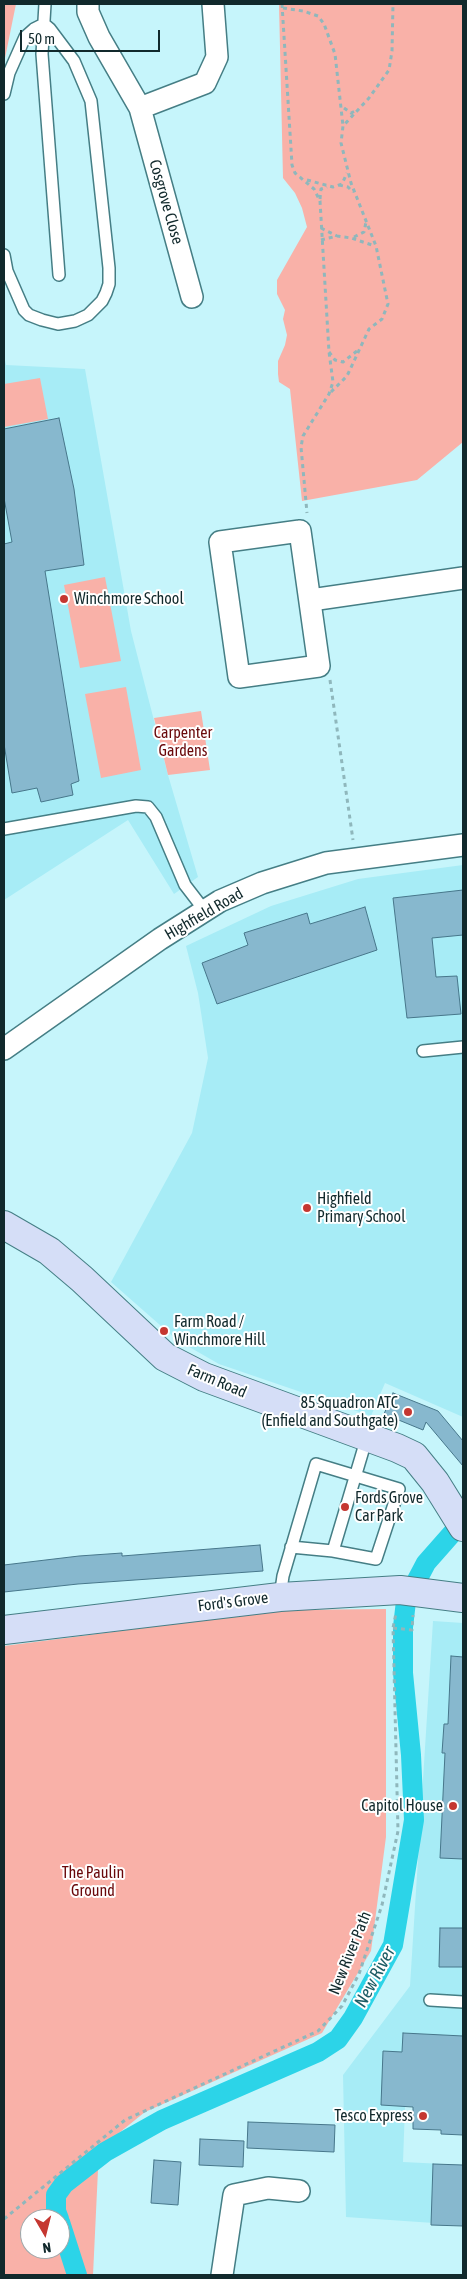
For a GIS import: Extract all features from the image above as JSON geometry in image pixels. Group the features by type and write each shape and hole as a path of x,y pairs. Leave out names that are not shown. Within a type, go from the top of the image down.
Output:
{"street":[{"name":"Cosgrove Close","path":"88,4 88,12 99,37 140,108 192,296"},
{"path":"140,108 205,83 217,57 213,4"},
{"path":"300,531 310,600 319,666 239,678 220,542 300,531"},
{"path":"310,600 463,578"},
{"name":"Highfield Road","path":"4,1049 152,944 220,901 298,870 326,863 463,845"},
{"name":"Farm Road","path":"4,1225 48,1251 165,1356 204,1377 368,1437 414,1456 435,1482 460,1521"},
{"name":"Ford's Grove","path":"4,1630 280,1596 411,1591 463,1598"},
{"path":"222,2275 234,2195 268,2188 299,2191"}],"lane":[{"path":"45,4 42,54 60,275"},
{"path":"4,94 9,73 25,37 34,28 44,24"},
{"path":"4,255 7,270 24,310 29,315 42,320 58,324 75,321 88,315 102,301 109,284 109,268 91,101 74,61 50,29 44,24"},
{"path":"4,829 136,806 148,808 156,817 185,885 205,911"},
{"path":"423,1051 463,1047"},
{"path":"333,1551 368,1437"},
{"path":"280,1596 291,1547 316,1464 356,1474 399,1489 376,1559 333,1551 291,1547"},
{"path":"430,2000 463,2002"}],"path":[{"path":"343,126 360,109 389,70 392,50 393,4"},
{"path":"308,520 301,447 303,436 329,394 346,376 369,329 382,318 388,304 376,246 347,172 341,143 343,105 336,54 324,24 318,16 282,6 292,165 295,173 314,189 320,200"},
{"path":"343,105 346,112 351,114 360,109"},
{"path":"339,185 346,179 347,172"},
{"path":"304,179 327,187"},
{"path":"329,394 333,382 328,352 321,240 321,190 339,185 348,187 355,194"},
{"path":"351,238 364,232 366,222"},
{"path":"321,228 338,236 376,246"},
{"path":"321,240 338,236"},
{"path":"328,352 335,360 343,362 359,348"},
{"path":"329,676 356,860"},
{"name":"New River Path","path":"4,2219 125,2120 318,2031 342,2006 359,1974 382,1905 398,1831 393,1628 412,1630"}],"shaded area":[{"name":"Winchmore School","path":"4,355 6,365 85,369 131,631 168,775 198,877 174,894 128,820 4,900"},
{"name":"Highfield Primary School","path":"463,865 463,1417 385,1383 371,1416 219,1364 177,1340 111,1282 192,1133 208,1058 198,993 186,946 271,906 358,879"},
{"path":"433,1621 463,1623 463,2080 406,2079 403,2162 463,2165 463,2225 346,2217 343,2075 410,1986"}],"green space":[{"path":"4,4 16,4 4,63"},
{"path":"279,4 463,4 463,442 417,480 302,501 290,389 279,382 278,374 278,361 287,335 283,319 285,310 277,294 277,280 307,227 302,208 295,193 283,178"},
{"path":"40,378 48,419 4,427 4,384"},
{"path":"105,577 121,661 80,668 64,585"},
{"path":"126,687 141,770 101,778 85,694"},
{"name":"Carpenter Gardens","path":"201,711 210,770 168,775 154,718"},
{"name":"The Paulin Ground","path":"386,1609 386,1837 371,1951 322,2033 145,2112 99,2149 93,2275 4,2275 4,1646 282,1610"}],"building":[{"path":"59,418 74,489 84,565 45,571 79,781 71,784 73,795 41,802 37,788 12,793 4,744 4,544 12,542 4,498 4,429"},
{"path":"463,890 463,935 432,938 436,977 457,976 461,1014 407,1018 393,898"},
{"path":"365,907 377,950 217,1004 202,963 248,945 244,933 307,913 310,924"},
{"path":"393,1393 438,1411 463,1441 463,1466 426,1422 423,1430 384,1414"},
{"path":"260,1545 263,1571 78,1584 4,1592 4,1565 79,1556 122,1553 122,1556"},
{"name":"Capitol House","path":"451,1656 463,1657 463,1859 440,1858 445,1753 442,1753 444,1724 448,1724"},
{"path":"440,1928 463,1928 463,1967 439,1967"},
{"path":"403,2033 463,2036 463,2135 441,2134 441,2130 413,2129 413,2107 381,2105 383,2051 402,2052"},
{"path":"248,2122 335,2125 334,2152 247,2148"},
{"path":"200,2139 244,2141 243,2167 199,2165"},
{"path":"154,2160 181,2162 178,2205 151,2203"},
{"path":"433,2164 463,2165 463,2226 431,2225"}],"waterway":[{"name":"New River","path":"56,2209 56,2195 64,2184 105,2152 162,2120 318,2052 338,2039 353,2018 393,1945 414,1820 411,1755 403,1673 403,1627 406,1601 426,1563 463,1521"},
{"name":"New River","path":"70,2253 77,2275"}],"place":[{"name":"Winchmore School","path":"64,599"},
{"name":"Highfield Primary School","path":"307,1208"},
{"name":"Farm Road / Winchmore Hill","path":"164,1331"},
{"name":"85 Squadron ATC (Enfield and Southgate)","path":"408,1412"},
{"name":"Fords Grove Car Park","path":"345,1507"},
{"name":"Capitol House","path":"453,1806"},
{"name":"Tesco Express","path":"423,2116"}]}
